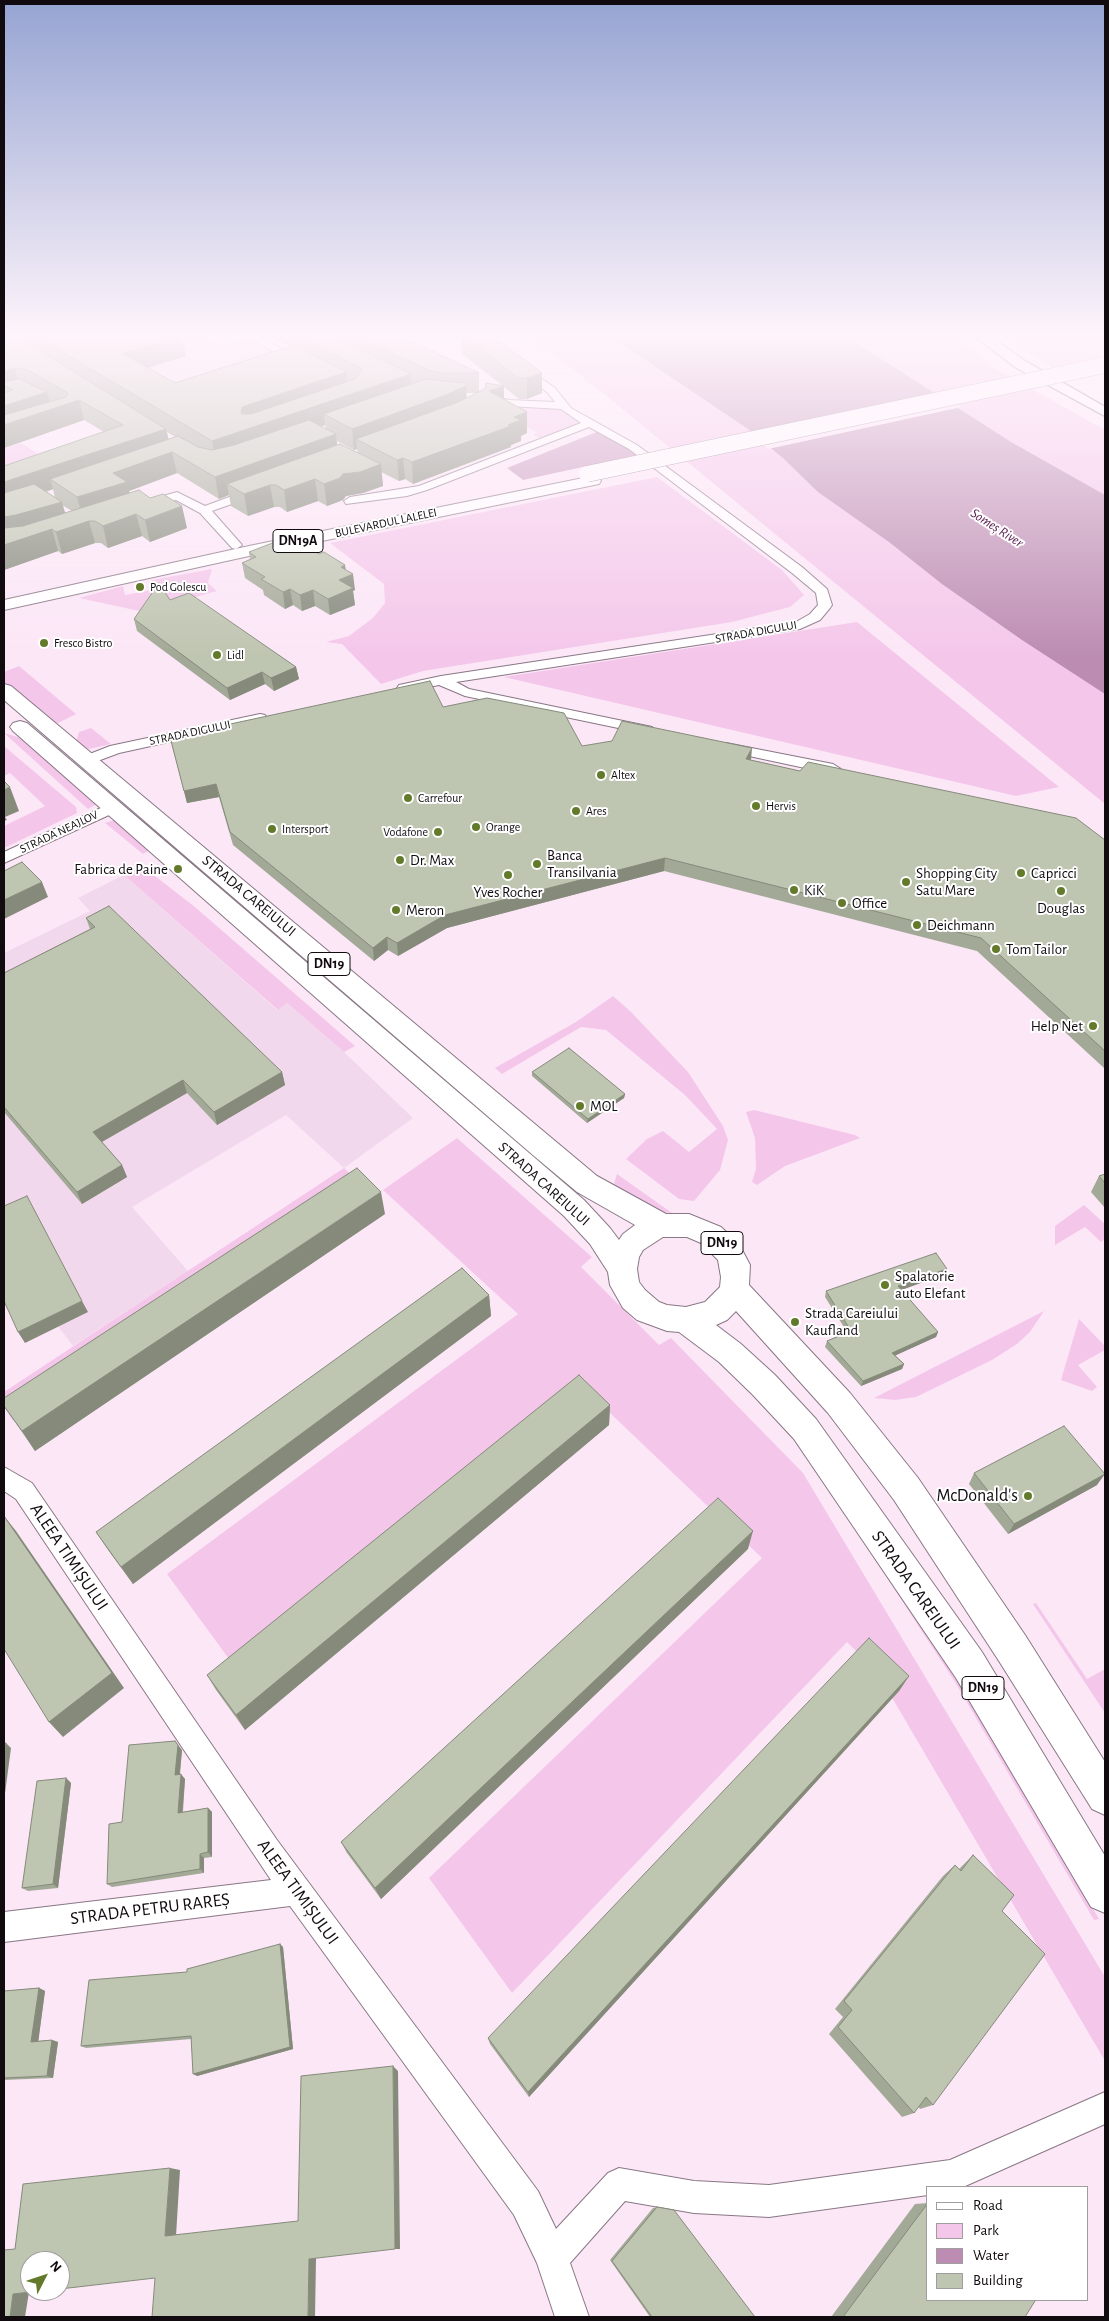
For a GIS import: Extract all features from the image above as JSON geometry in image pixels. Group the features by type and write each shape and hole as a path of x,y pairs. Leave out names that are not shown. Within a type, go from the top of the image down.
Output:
{"main road":[{"name":"DN19A","path":"590,477 759,440"},
{"name":"DN19A","path":"590,477 770,440"},
{"name":"BULEVARDUL LALELEI","path":"4,592 590,477"},
{"name":"BULEVARDUL LALELEI","path":"4,605 590,477"},
{"name":"STRADA CAREIULUI","path":"4,690 544,1149 587,1184 662,1226"},
{"name":"STRADA CAREIULUI","path":"4,713 574,1208 600,1236 622,1269"},
{"name":"DN19","path":"662,1226 682,1226 699,1229 722,1243 729,1252 736,1277 734,1290 727,1301 716,1310 702,1317 686,1320 667,1318 648,1311 634,1299 625,1285 622,1269 625,1255 633,1242 646,1232 662,1226"},
{"name":"DN19","path":"734,1290 839,1403 906,1489 1012,1648 1105,1796"},
{"name":"STRADA CAREIULUI","path":"686,1320 730,1353 764,1385 805,1429 969,1665 1105,1893"}],"street":[{"path":"350,501 407,492 452,477 546,440"},
{"name":"STRADA DIGULUI","path":"392,690 441,680 800,625 815,617 825,605 822,592 797,570 639,451 620,440"},
{"path":"391,484 407,492"},
{"path":"204,510 269,486"},
{"path":"130,510 177,496 204,510 236,545"},
{"path":"441,680 465,692 662,733"},
{"name":"STRADA DIGULUI","path":"88,760 115,749 277,714"},
{"path":"710,743 846,772"},
{"name":"STRADA NEAJLOV","path":"4,858 114,807"},
{"name":"ALEEA TIMIȘULUI","path":"4,1478 24,1491 296,1891 526,2203 552,2258 572,2317"},
{"name":"STRADA PETRU RAREȘ","path":"4,1927 296,1891"},
{"path":"552,2258 619,2184 694,2198 769,2201 951,2176 1105,2108"}],"shaded area":[{"path":"576,440 614,440 638,455 523,480 507,468"},
{"path":"124,875 277,1010 287,1003 344,1052 413,1118 344,1168 286,1115 132,1207 188,1271 73,1346 4,1255 4,953 90,911 78,898"}],"green space":[{"path":"661,440 1105,440 1105,804"},
{"path":"21,443 62,469 4,475 4,449"},
{"path":"657,477 782,570 804,595 790,607 732,622 423,671 381,684 342,644 326,642 349,636 373,618 385,603 384,584 330,543"},
{"path":"212,569 208,583 217,591 144,612 79,598 123,586 125,595 157,589 152,580"},
{"path":"857,622 1059,787 1016,796 504,677"},
{"path":"19,666 76,714 58,723 49,721 4,684 4,672"},
{"path":"91,728 111,744 89,749 78,746 77,738 79,732"},
{"path":"4,733 28,740 100,802 88,809"},
{"path":"4,746 76,807 77,813 4,848 4,826 45,806 10,773 4,776"},
{"path":"120,818 154,847 143,854 105,823"},
{"path":"142,866 195,907 355,1046 344,1052 287,1003 278,1010 124,875"},
{"path":"613,996 630,1011 688,1072 723,1126 728,1140 720,1170 694,1201 679,1199 626,1159 647,1139 663,1131 689,1152 717,1129 685,1095 606,1030 581,1027 502,1074 495,1068 576,1022"},
{"path":"754,1110 855,1135 860,1138 785,1166 757,1185 752,1182 756,1169 755,1138 746,1112"},
{"path":"457,1138 592,1257 581,1267 659,1345 671,1338 803,1473 1105,1977 1105,2061 877,1672 847,1642 512,1993 429,1878 762,1558 609,1412 584,1379 229,1659 167,1574 518,1314 383,1190"},
{"path":"344,1168 365,1188 13,1421 4,1407 4,1392"},
{"path":"617,1174 672,1213 651,1211 614,1184"},
{"path":"1084,1205 1105,1224 1105,1239 1101,1242 1085,1227 1055,1245 1055,1226"},
{"path":"1044,1311 1030,1332 1017,1344 992,1360 916,1397 895,1400 874,1398"},
{"path":"1079,1319 1105,1346 1105,1350 1078,1365 1097,1387 1092,1391 1061,1380"},
{"path":"799,1442 958,1680 1099,1919 1094,1920 955,1682 840,1506 796,1444"},
{"path":"1036,1603 1087,1679 1105,1669 1105,1713 1033,1604"}],"water":[{"name":"Someș River","path":"762,440 1008,440 1105,495 1105,694 1022,640 942,584 889,542 818,492"}],"pier":[{"path":"758,440 808,440 768,449"}],"building":[{"path":"79,440 131,440 4,482 4,466"},
{"path":"165,440 186,440 198,447 212,450 248,440 318,440 215,477 172,452 113,473 127,482 77,497 50,479"},
{"path":"359,440 472,440 412,462 403,458 397,460"},
{"path":"340,444 381,464 360,472 343,474 340,478 324,484 315,479 284,490 276,485 270,485 244,494 227,484"},
{"path":"34,484 62,502 4,517 4,493"},
{"path":"139,490 150,498 163,494 182,506 145,520 136,514 103,526 95,521 89,521 56,532 52,529 4,545 4,528 23,526"},
{"path":"296,541 319,554 324,552 345,565 341,567 353,574 339,580 353,588 328,599 313,590 300,595 290,589 283,592 261,579 265,577 242,563 256,557 249,552 275,542 282,546"},
{"name":"Lidl","path":"159,583 170,600 189,593 296,667 271,678 262,672 227,688 134,619"},
{"name":"Shopping City Satu Mare","path":"430,681 443,707 487,698 564,713 582,746 612,741 622,721 752,748 746,759 800,771 808,762 1076,818 1105,840 1105,1051 981,938 665,858 445,915 397,943 387,937 373,948 230,832 216,784 184,791 170,737"},
{"path":"4,781 10,787 4,790"},
{"path":"22,862 42,882 4,900 4,871"},
{"path":"109,906 282,1072 214,1112 183,1080 93,1132 122,1165 77,1192 4,1107 4,973 95,927 86,918"},
{"path":"569,1048 625,1094 588,1119 532,1072"},
{"path":"357,1168 381,1192 22,1431 4,1406 4,1398"},
{"path":"1105,1174 1105,1183 1099,1176"},
{"path":"27,1196 82,1301 18,1332 4,1301 4,1206"},
{"path":"936,1253 947,1269 898,1286 938,1332 892,1353 904,1364 863,1381 827,1341 851,1331 826,1291"},
{"path":"462,1268 489,1295 121,1567 96,1532"},
{"path":"579,1375 610,1405 236,1715 207,1675"},
{"name":"McDonald's","path":"1064,1426 1105,1474 1014,1524 974,1473"},
{"path":"718,1498 753,1531 375,1888 341,1842"},
{"path":"4,1516 112,1673 49,1722 4,1649"},
{"path":"869,1638 909,1676 528,2092 488,2038"},
{"path":"175,1741 178,1745 175,1775 181,1774 178,1813 208,1808 208,1852 200,1854 200,1869 107,1884 109,1824 122,1822 129,1745"},
{"path":"66,1778 53,1884 22,1888 37,1781"},
{"path":"973,1855 1014,1895 1002,1911 1045,1954 933,2105 926,2097 914,2113 838,2027 852,2010 844,2001 955,1865 961,1871"},
{"path":"280,1944 290,2047 193,2074 191,2036 81,2046 89,1980 187,1972 187,1969"},
{"path":"39,1988 31,2042 52,2040 47,2076 4,2078 4,1991"},
{"path":"393,2066 395,2249 309,2259 308,2317 152,2317 155,2278 70,2288 70,2251 20,2251 20,2293 13,2294 10,2317 4,2317 4,2250 15,2249 23,2184 170,2168 165,2236 298,2221 301,2076"},
{"path":"926,2206 926,2301 1035,2301 1025,2317 843,2317"},
{"path":"657,2207 674,2210 755,2317 652,2317 612,2261"}],"place":[{"name":"Pod Golescu","path":"140,587"},
{"name":"Fresco Bistro","path":"44,643"},
{"name":"Lidl","path":"217,655"},
{"name":"Altex","path":"601,775"},
{"name":"Carrefour","path":"408,798"},
{"name":"Hervis","path":"756,806"},
{"name":"Ares","path":"576,811"},
{"name":"Orange","path":"476,827"},
{"name":"Intersport","path":"272,829"},
{"name":"Vodafone","path":"438,832"},
{"name":"Dr. Max","path":"400,860"},
{"name":"Banca Transilvania","path":"537,864"},
{"name":"Fabrica de Paine","path":"178,869"},
{"name":"Capricci","path":"1021,873"},
{"name":"Yves Rocher","path":"508,875"},
{"name":"Shopping City Satu Mare","path":"906,882"},
{"name":"KiK","path":"794,890"},
{"name":"Douglas","path":"1061,891"},
{"name":"Office","path":"842,903"},
{"name":"Meron","path":"396,910"},
{"name":"Deichmann","path":"917,925"},
{"name":"Tom Tailor","path":"996,949"},
{"name":"Help Net","path":"1093,1026"},
{"name":"MOL","path":"580,1106"},
{"name":"Spalatorie auto Elefant","path":"885,1285"},
{"name":"Strada Careiului Kaufland","path":"795,1322"},
{"name":"McDonald's","path":"1028,1496"}]}
